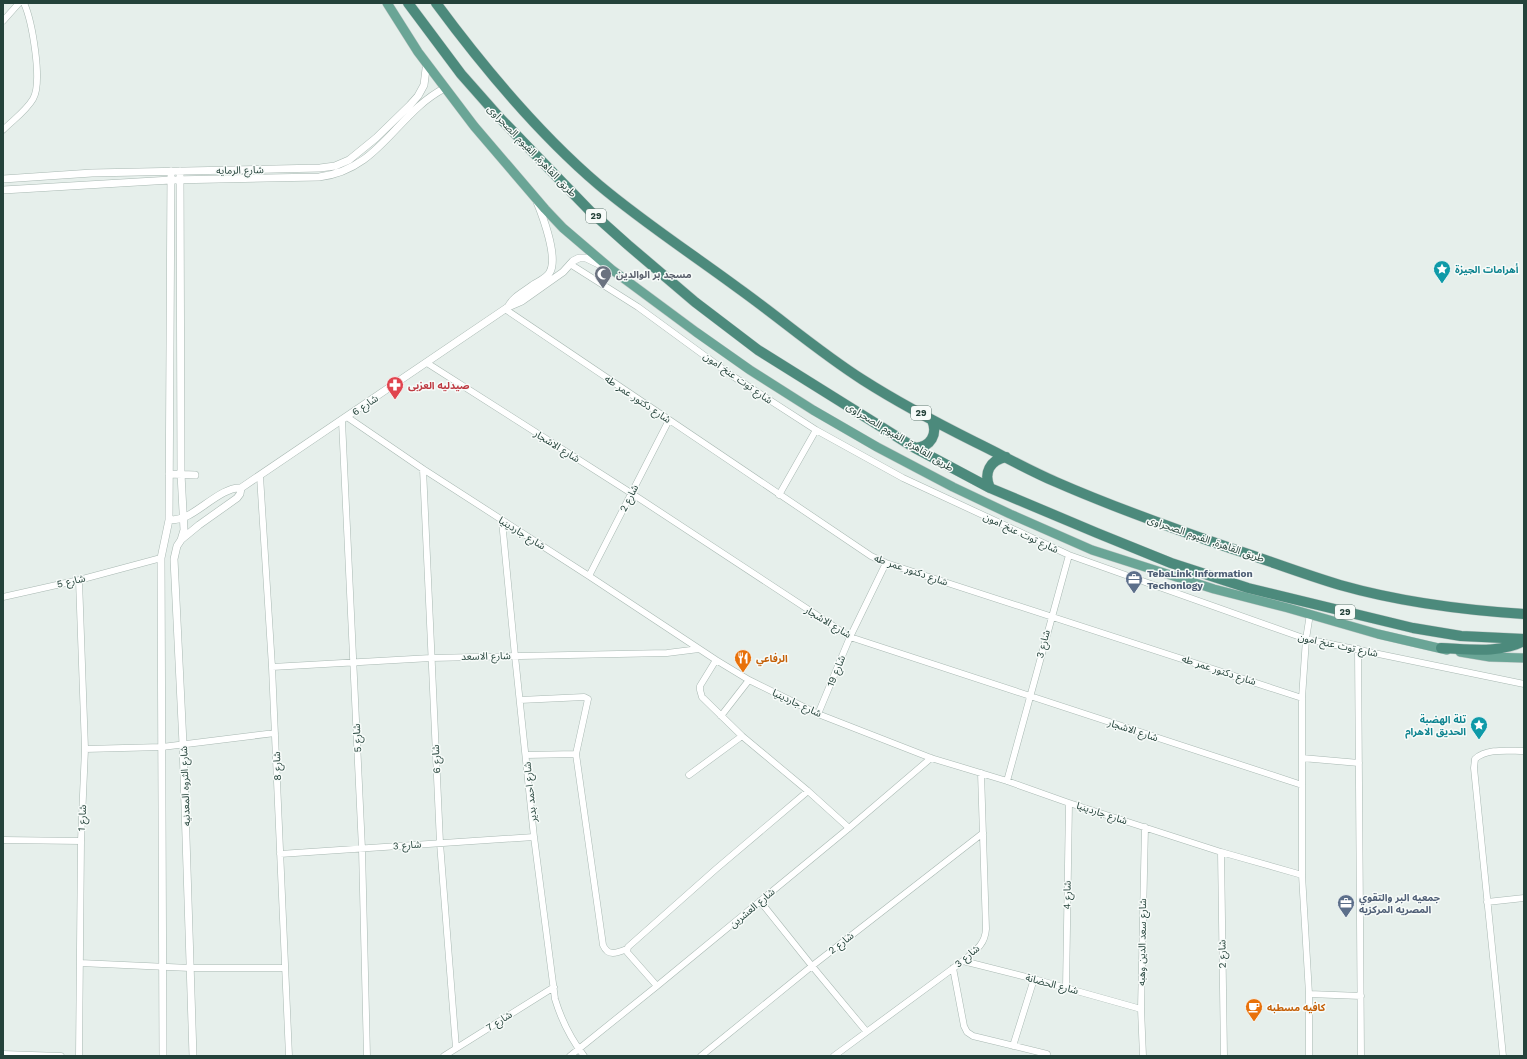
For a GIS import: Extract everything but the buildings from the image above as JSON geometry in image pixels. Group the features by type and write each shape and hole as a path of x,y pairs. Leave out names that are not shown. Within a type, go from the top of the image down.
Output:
{"highway":[{"name":"طريق القاهرة, الفيوم الصحراوى","path":"408,3 461,74 499,117 590,211 628,245 700,306 758,350 915,448 990,488 1171,563 1253,590 1413,628 1461,636 1524,640"},
{"name":"طريق القاهرة, الفيوم الصحراوى","path":"436,3 480,61 560,149 598,184 640,218 737,287 844,367 881,391 932,420 1053,481 1187,533 1340,584 1382,595 1430,604 1465,609 1524,614"},
{"path":"915,448 925,446 932,439 935,430 932,420"},
{"path":"990,488 988,482 988,470 995,461 1006,458"},
{"path":"1441,648 1490,650 1506,648 1524,640"}],"main road":[{"path":"387,3 428,65 474,126 536,199 564,228 611,269 723,351 775,386 877,447 953,487 1010,514 1104,554 1202,585 1378,634 1490,657 1524,658"}],"street":[{"path":"3,20 19,3"},
{"path":"3,130 30,104 37,90 38,78 31,22 24,3"},
{"name":"شارع الرمايه","path":"3,179 92,173 320,168 342,163 362,151 414,100 424,85 428,65"},
{"name":"شارع الرمايه","path":"3,190 171,180 319,177 343,172 366,159 420,106 437,92 445,88"},
{"path":"163,1056 162,558 169,520 168,474 171,171"},
{"name":"شارع الثروه المعدنيه","path":"180,171 181,474 184,530 181,540 177,546 174,559 184,744 193,1056"},
{"name":"شارع 6","path":"506,308 515,298 546,276 551,269 552,256 549,237 536,199"},
{"name":"شارع 6","path":"169,520 183,518 231,489 241,488 260,476 506,308 522,301 562,272 576,259 583,257 611,269"},
{"name":"شارع توت عنخ امون","path":"570,264 638,307 731,375 816,430 915,484 1069,555 1306,639 1524,684"},
{"name":"شارع دكتور عمر طه","path":"506,308 779,495 855,546 886,563 1302,698"},
{"name":"شارع الاشجار","path":"427,363 631,493 850,637 1302,785"},
{"name":"شارع جاردينيا","path":"345,419 589,576 716,660 749,680 818,714 931,758 1007,781 1221,852 1302,875"},
{"name":"شارع 5","path":"345,419 362,849 367,1056"},
{"name":"شارع 2","path":"589,576 669,420"},
{"path":"779,495 816,430"},
{"name":"شارع 6","path":"423,469 440,843 456,1048"},
{"path":"168,474 195,474"},
{"name":"شارع 8","path":"260,476 272,668 289,1056"},
{"name":"شارع 6","path":"181,540 199,524 237,498 240,494 241,488"},
{"name":"شارع احمد بدير","path":"502,521 534,837 555,999 558,1010 578,1049 584,1056"},
{"name":"شارع 3","path":"1007,781 1051,616 1069,555"},
{"name":"شارع 5","path":"3,597 79,580 162,558"},
{"name":"شارع 19","path":"818,714 850,637 886,563"},
{"name":"شارع 1","path":"79,580 85,749 81,841 79,1056"},
{"path":"1309,1056 1309,994 1302,875 1302,698 1306,639 1310,614"},
{"name":"شارع الاسعد","path":"272,668 431,658 667,653 699,649"},
{"path":"1358,649 1361,1056"},
{"path":"716,660 700,686 702,697 742,736 808,791 849,828"},
{"path":"721,716 749,680"},
{"path":"520,700 587,698 588,702 576,754 603,945 607,952 614,954 626,949 716,869 808,791"},
{"path":"85,749 162,747 275,733"},
{"path":"689,775 742,736"},
{"path":"1503,1056 1474,768 1475,760 1481,754 1524,750"},
{"path":"526,755 576,754"},
{"name":"شارع العشرين","path":"570,1056 849,828 931,758"},
{"path":"1302,758 1359,763"},
{"name":"شارع 3","path":"834,1056 963,961 980,946 986,935 982,773"},
{"name":"شارع 4","path":"1066,988 1069,802"},
{"name":"شارع سعد الدين وهبه","path":"1143,1056 1141,1009 1145,827"},
{"name":"شارع 2","path":"701,1056 812,966 983,833"},
{"name":"شارع 3","path":"280,854 534,837"},
{"path":"3,840 81,841"},
{"name":"شارع 2","path":"1221,852 1224,1056"},
{"path":"1487,902 1524,898"},
{"path":"760,901 866,1031"},
{"path":"626,949 628,954 657,986"},
{"name":"شارع الحضانة","path":"963,961 1141,1009"},
{"path":"80,963 190,968 285,968"},
{"path":"953,968 964,1026 967,1032 973,1036 1047,1054"},
{"path":"1013,1046 1034,979"},
{"name":"شارع 7","path":"444,1056 554,987"},
{"path":"1309,994 1361,996"},
{"path":"3,1054 61,1056"}],"place":[{"name":"أهرامات الجيزة","path":"1442,284"},
{"name":"مسجد بر الوالدين","path":"603,289"},
{"name":"صيدليه العزبى","path":"395,400"},
{"name":"TebaLink Information Techonlogy","path":"1134,594"},
{"name":"الرفاعي","path":"743,673"},
{"name":"تلة الهضبة الحديق الاهرام","path":"1479,740"},
{"name":"جمعيه البر والتقوي المصريه المركزيه","path":"1346,918"},
{"name":"كافيه مسطبه","path":"1254,1022"}]}
